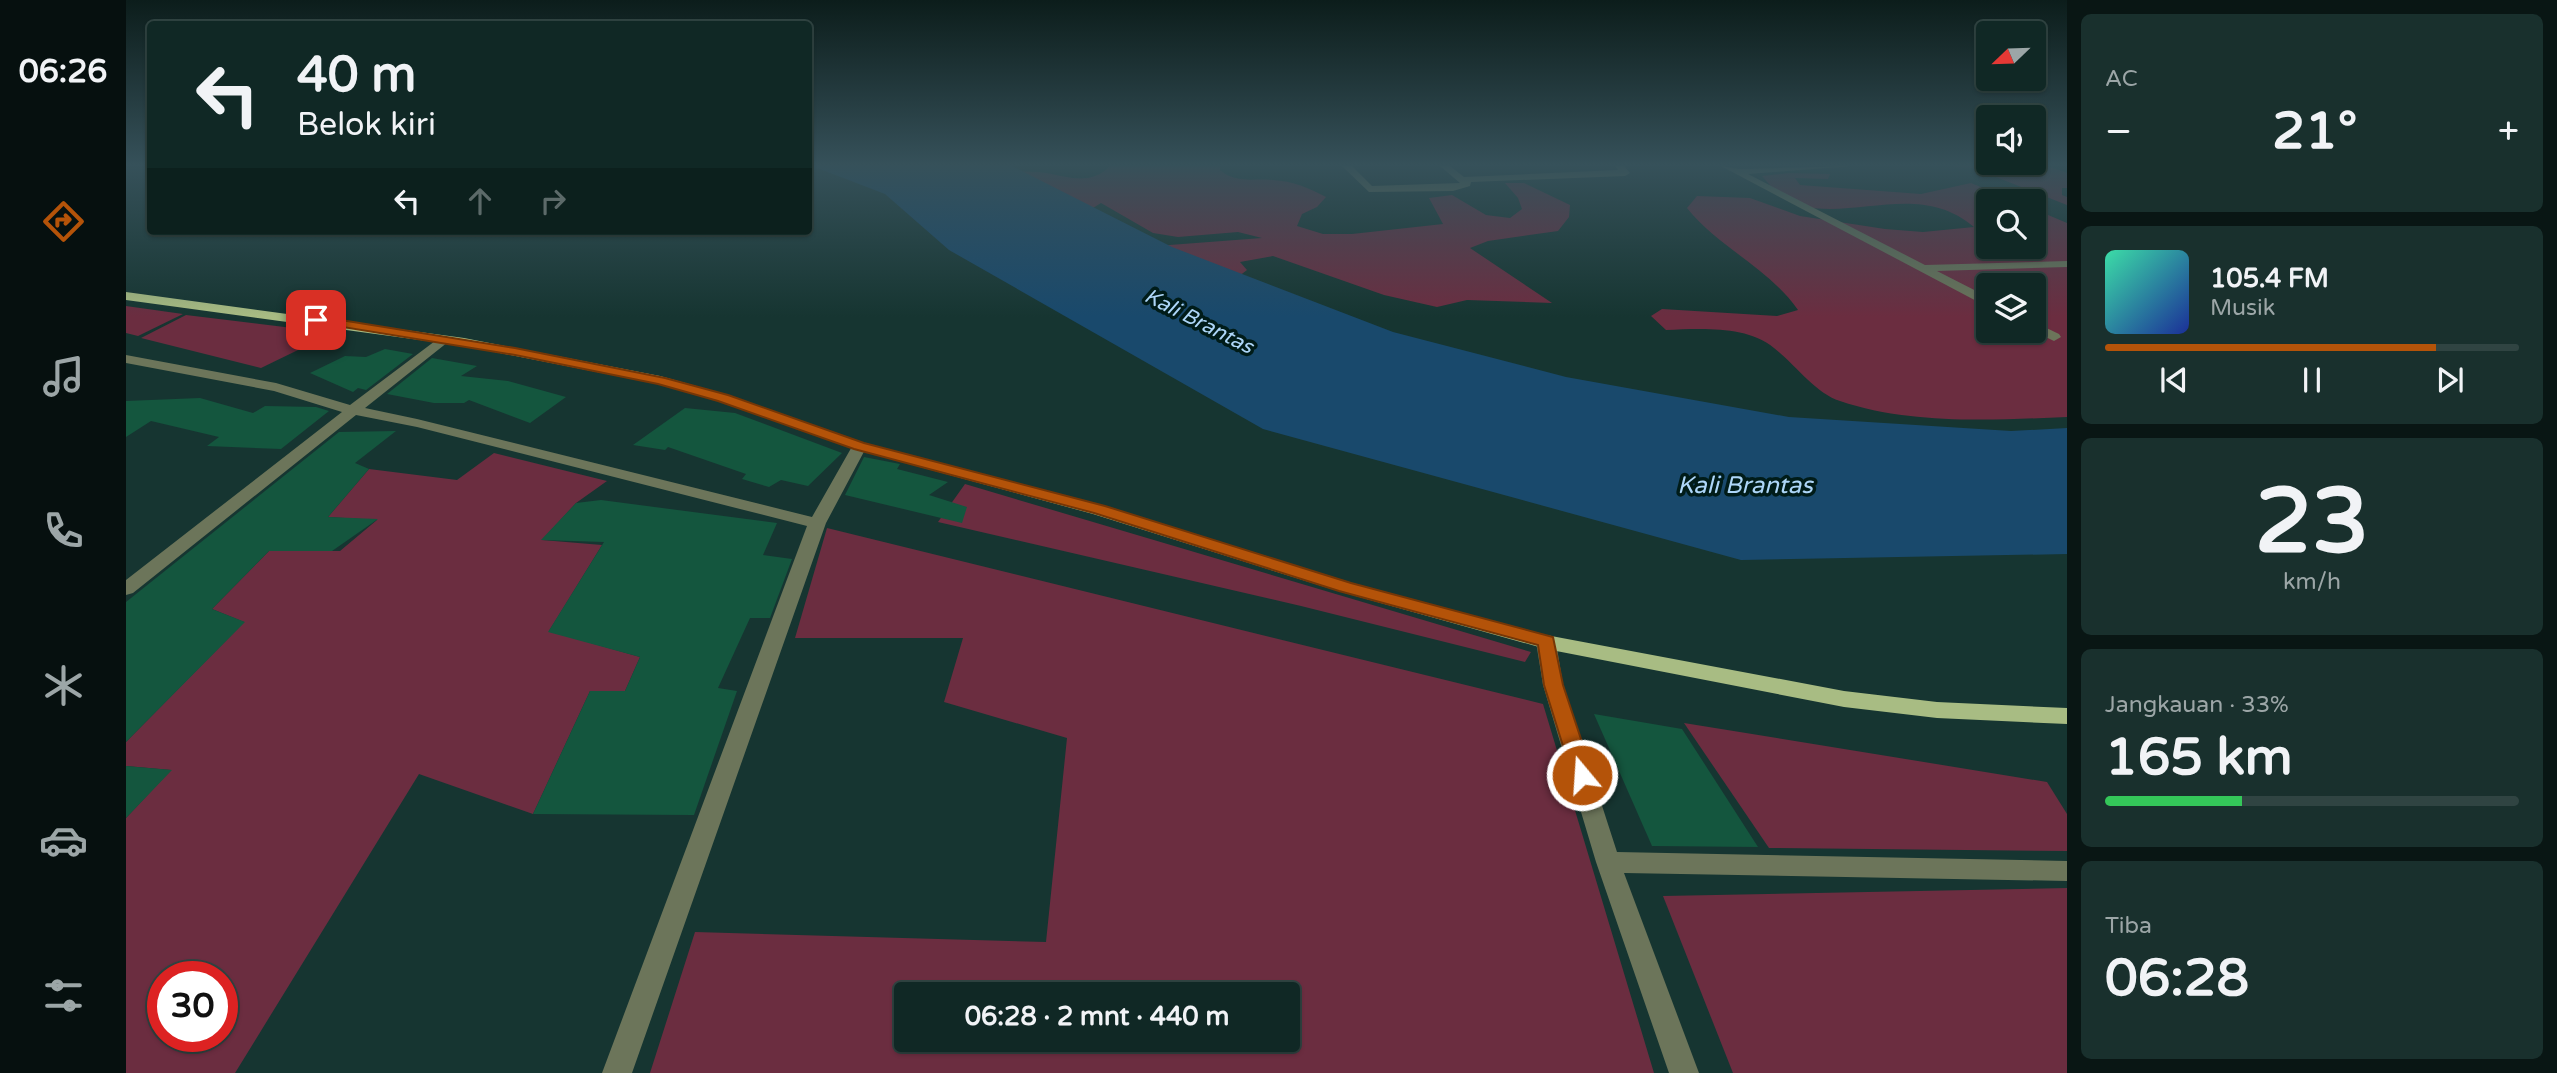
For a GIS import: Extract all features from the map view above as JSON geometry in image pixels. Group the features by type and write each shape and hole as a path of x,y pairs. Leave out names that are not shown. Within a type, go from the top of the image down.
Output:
{"main road":[{"path":"126,296 443,339 660,380 723,398 859,446 1099,510 1345,587 1546,642 1844,698 1937,710 2067,716"}],"street":[{"path":"1822,216 1976,296"},
{"path":"1923,268 2067,264"},
{"path":"2046,333 2054,337"},
{"path":"126,589 443,339"},
{"path":"126,359 361,402 429,426 817,523"},
{"path":"617,1073 817,523 859,446"},
{"path":"1546,642 1551,674 1608,862 1684,1073"},
{"path":"1608,862 2067,871"}],"shaded area":[{"path":"1124,216 1301,216 1297,226 1323,234 1352,234 1443,224 1439,216 1569,216 1558,231 1488,241 1470,248 1552,303 1467,300 1437,307 1384,295 1273,256 1240,262 1247,270 1230,283 1143,247 1262,238 1238,232 1178,237 1153,233"},
{"path":"1694,216 1800,216 1923,232 1974,227 1957,216 1976,216 1976,259 2046,259 2046,216 2067,223 2067,417 1952,419 1867,409 1822,392 1774,348 1750,335 1722,330 1666,330 1651,316 1662,309 1777,316 1798,310 1773,282"},
{"path":"126,306 183,314 138,336 126,333"},
{"path":"186,315 333,333 261,368 141,338"},
{"path":"494,453 607,481 576,503 542,540 602,545 549,631 640,657 625,691 590,691 533,814 419,774 235,1073 126,1073 126,818 171,770 126,766 126,742 244,622 212,609 269,551 340,551 377,520 328,517 369,469 457,480"},
{"path":"965,484 1531,652 1525,662 1301,606 938,522"},
{"path":"827,528 1543,704 1654,1073 650,1073 695,932 1046,942 1067,738 944,702 963,638 795,638"},
{"path":"1684,723 2047,782 2067,814 2067,851 1769,848"},
{"path":"2067,888 2067,1073 1733,1073 1663,896"}],"water":[{"name":"Kali Brantas","path":"910,216 1111,216 1172,247 1393,332 1566,377 1789,417 2011,431 2067,428 2067,554 1741,560 1263,429 949,250"}],"building":[{"path":"385,349 413,354 366,390 358,388 353,392 310,373 345,356 366,357"},
{"path":"432,358 477,366 461,376 508,381 566,397 530,423 469,400 464,403 434,403 387,394"},
{"path":"200,398 253,413 265,406 316,407 329,411 281,449 207,446 219,437 151,421 126,437 126,401"},
{"path":"685,408 735,413 842,453 808,486 781,480 769,487 742,479 746,474 668,447 665,450 633,445"},
{"path":"396,431 355,463 369,469 328,517 378,519 332,551 269,551 212,609 245,622 126,742 126,602 339,432"},
{"path":"864,457 900,464 897,469 948,482 929,495 967,507 962,523 845,495"},
{"path":"601,500 777,523 763,555 792,559 770,618 750,618 718,688 737,691 694,815 533,814 590,691 625,691 640,657 548,632 604,542 541,540 576,503"},
{"path":"1594,714 1682,729 1758,847 1652,846"},
{"path":"126,766 172,770 126,818"}],"route":[{"path":"316,320 464,342 660,380 723,398 859,446 1099,510 1345,587 1546,642 1553,685 1582,775"}]}
